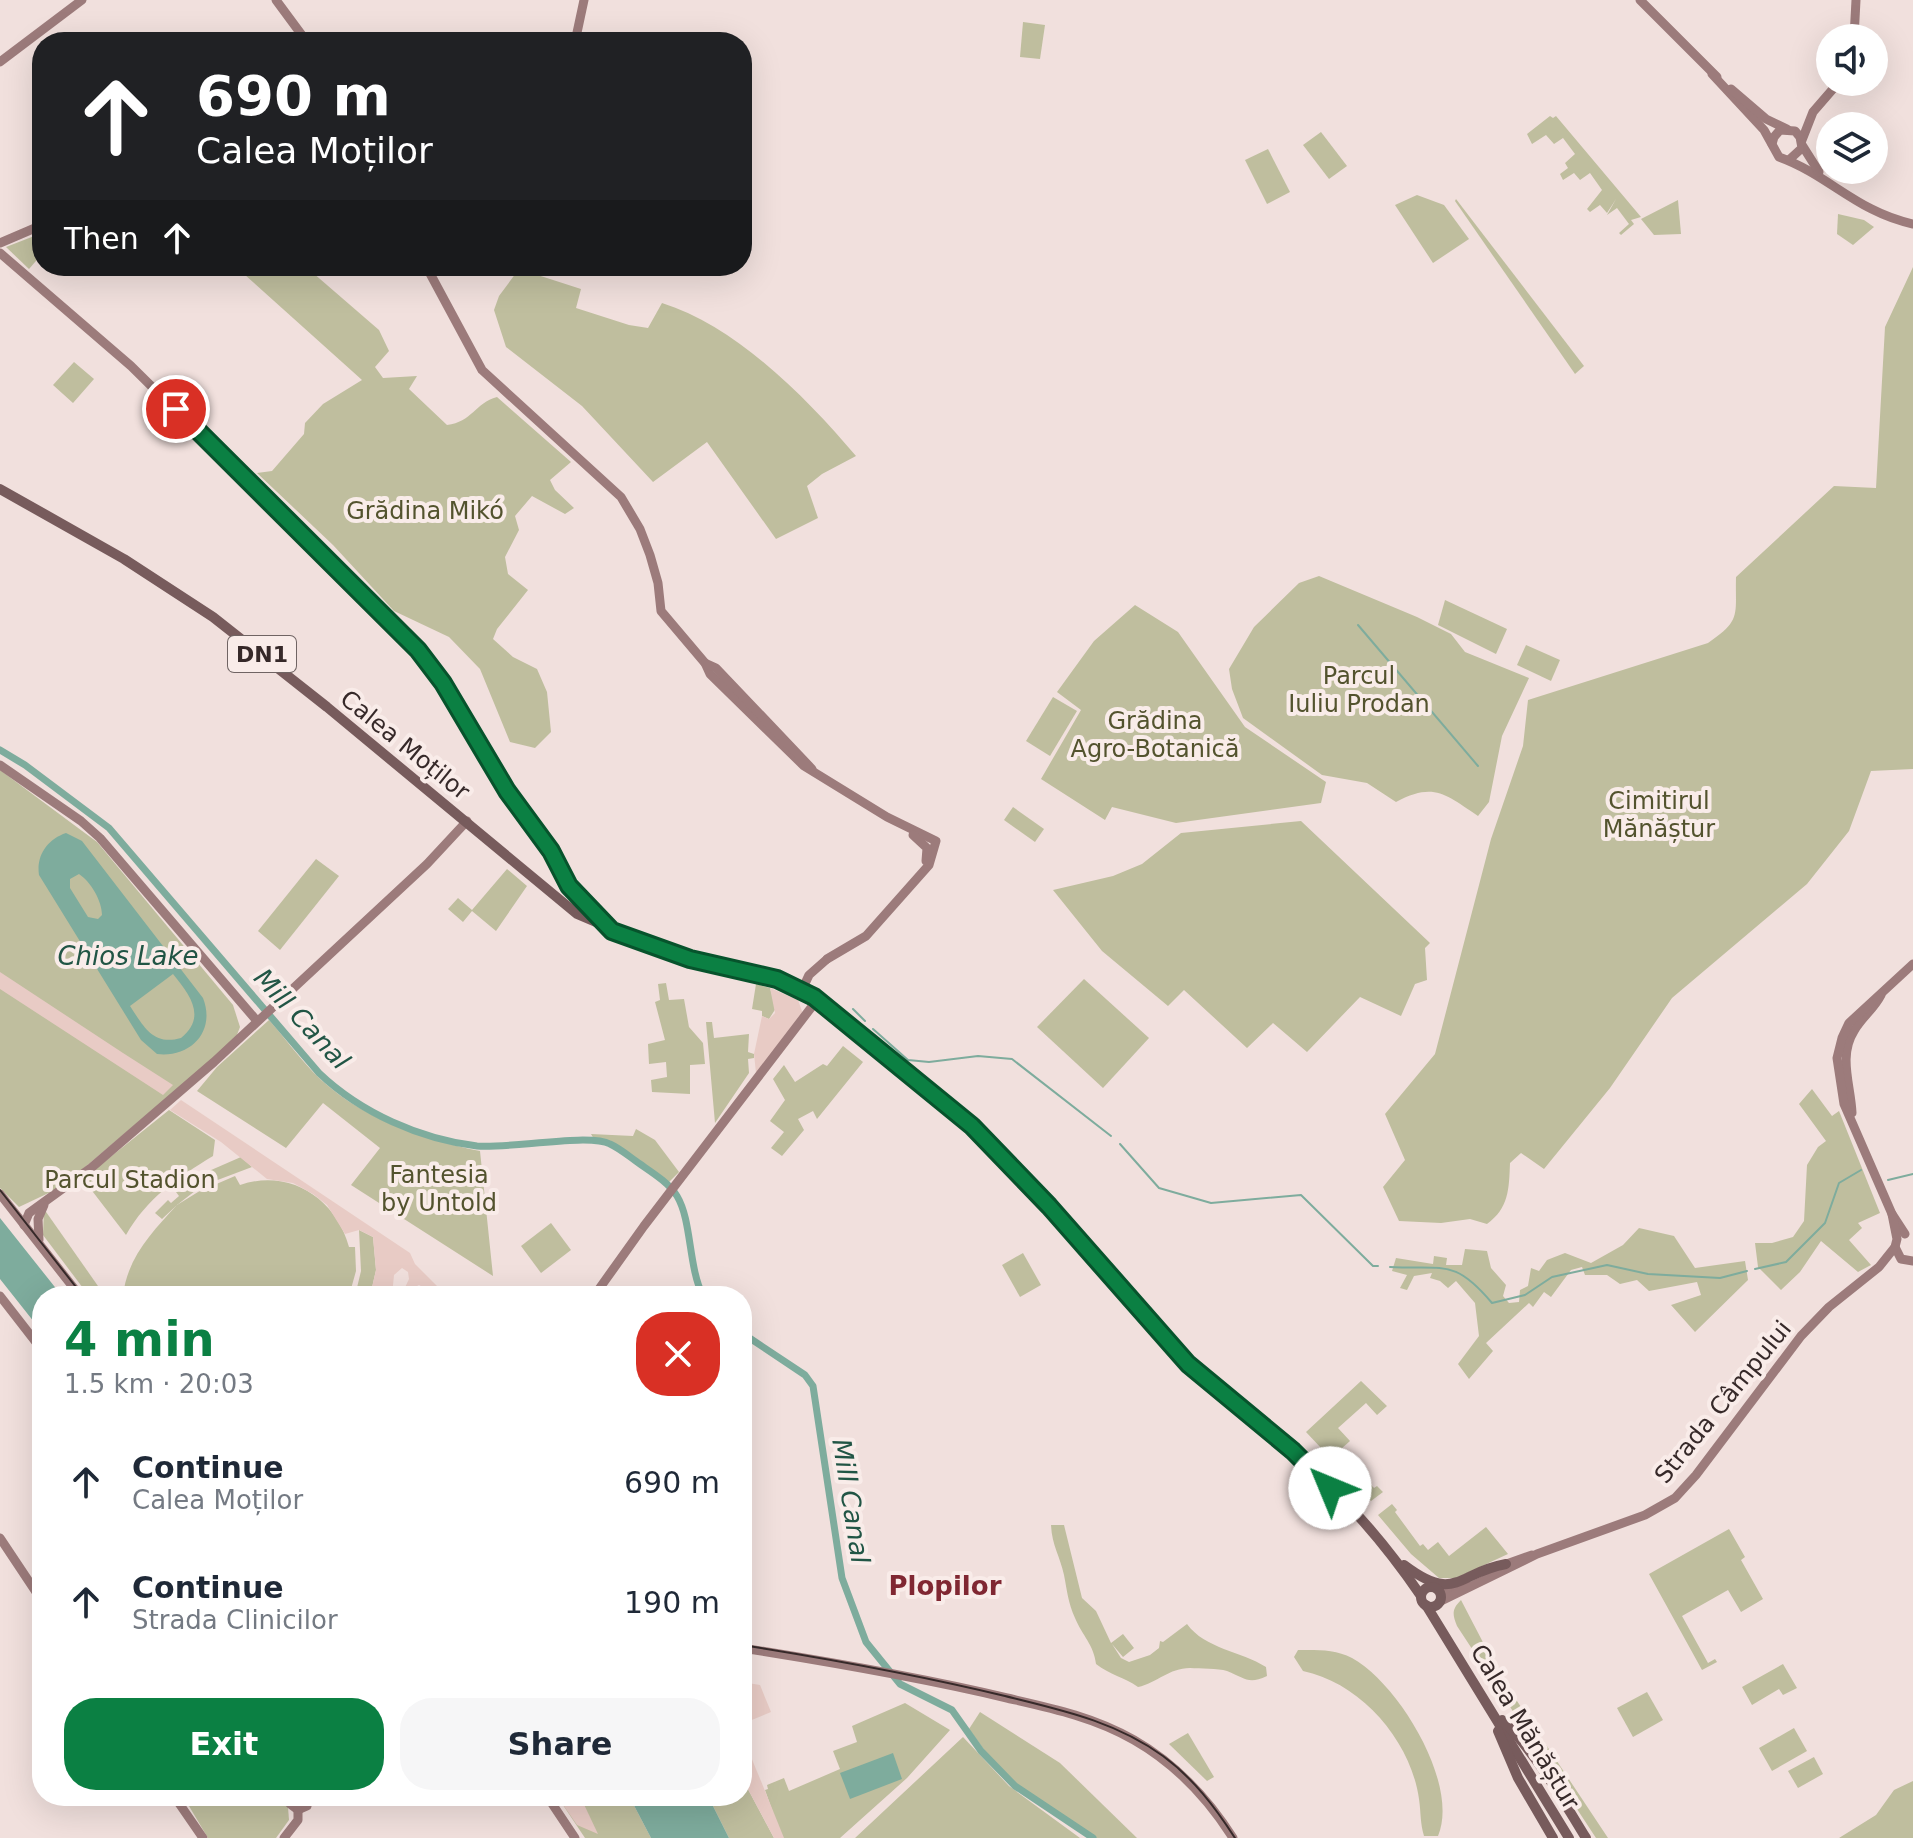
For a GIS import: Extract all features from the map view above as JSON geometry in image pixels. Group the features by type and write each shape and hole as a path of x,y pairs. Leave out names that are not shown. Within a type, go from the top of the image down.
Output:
{"main road":[{"path":"40,32 82,0"},
{"path":"276,0 300,32"},
{"path":"577,32 584,0"},
{"path":"1640,0 1764,130 1779,157 1790,159 1816,175"},
{"path":"1855,24 1856,0"},
{"path":"0,62 32,38"},
{"path":"1712,74 1766,119 1795,131 1816,165"},
{"path":"1772,145 1775,134 1813,112 1827,96"},
{"path":"1790,159 1799,153 1813,112"},
{"path":"1830,184 1864,207 1913,224"},
{"path":"0,243 32,229"},
{"path":"0,253 147,380 418,650 443,683 507,791 551,851 569,886 612,931"},
{"path":"431,276 482,370 621,497 640,529 650,555 658,583 661,611 705,663 716,668 807,761 814,772 926,845 928,855 922,874"},
{"name":"Calea Moților","path":"0,489 124,559 213,617 467,821 558,901 583,917 612,931 690,959 777,979 802,989"},
{"path":"0,765 81,821 100,838 265,1015"},
{"path":"802,989 809,975 827,960 866,936 932,861 936,841 887,817"},
{"path":"26,1227 29,1213 181,1092 427,864 467,821"},
{"path":"1909,1262 1852,1116 1844,1104 1839,1048 1849,1023 1913,964"},
{"name":"Calea Mănăștur","path":"802,989 940,1098 981,1135 1188,1364 1303,1461 1395,1559 1449,1641 1569,1838"},
{"path":"601,1286 817,1000"},
{"path":"0,1194 72,1286"},
{"path":"40,1244 38,1219 46,1202"},
{"path":"26,1227 38,1219"},
{"name":"Strada Câmpului","path":"1434,1588 1453,1589 1506,1564 1645,1515 1675,1498 1807,1329 1879,1267 1902,1239"},
{"name":"Strada Câmpului","path":"1879,1267 1909,1262"},
{"path":"0,1296 32,1337"},
{"path":"0,1538 32,1586"},
{"name":"Strada Câmpului","path":"1439,1602 1537,1554"},
{"path":"1395,1559 1427,1580 1447,1586 1506,1564"},
{"path":"1395,1559 1428,1615 1449,1641"},
{"name":"Calea Mănăștur","path":"1395,1559 1440,1594 1439,1602 1449,1641"},
{"path":"1434,1588 1426,1589 1423,1601 1439,1602"},
{"path":"752,1650 899,1674 1079,1716 1135,1740 1164,1759 1193,1785 1233,1838"},
{"path":"1489,1707 1518,1778 1553,1838"},
{"path":"1489,1707 1525,1743 1586,1838"},
{"path":"181,1806 203,1838"},
{"path":"293,1806 298,1810"},
{"path":"298,1810 307,1806"},
{"path":"554,1806 575,1838"},
{"path":"284,1838 298,1820 298,1810"}],"green space":[{"path":"1023,22 1045,25 1040,59 1020,57"},
{"path":"1550,116 1556,116 1641,217 1631,220 1634,224 1621,235 1619,233 1629,224 1617,208 1607,215 1616,199 1607,213 1600,205 1590,212 1587,209 1602,190 1590,173 1580,180 1574,173 1563,180 1560,174 1568,168 1565,163 1575,154 1563,138 1554,144 1546,135 1532,144 1527,134"},
{"path":"1321,132 1347,166 1329,179 1303,145"},
{"path":"1268,149 1290,192 1267,204 1245,160"},
{"path":"1417,195 1444,205 1469,239 1433,263 1395,205"},
{"path":"1678,200 1681,234 1654,235 1641,219"},
{"path":"1455,201 1584,366 1575,374"},
{"path":"1838,214 1864,220 1874,227 1853,245 1837,234"},
{"path":"32,237 32,266 29,269 6,247"},
{"name":"Cimitirul Mănăștur","path":"1913,267 1913,769 1871,771 1849,831 1807,884 1672,998 1610,1088 1544,1169 1521,1153 1510,1163 1504,1205 1494,1218 1487,1224 1470,1219 1441,1223 1399,1221 1383,1187 1405,1160 1385,1114 1435,1054 1491,839 1523,746 1528,700 1708,643 1732,622 1736,609 1736,577 1834,486 1876,488 1885,327"},
{"name":"Grădina Mikó","path":"246,276 317,276 379,330 389,351 375,367 383,378 417,376 409,389 447,425 462,420 483,403 497,397 571,462 550,480 555,490 574,508 565,514 532,496 515,516 519,530 505,557 508,574 528,590 497,629 493,639 513,657 537,669 547,692 551,732 535,748 510,742 480,669 449,637 394,611 333,545 257,473 272,471 304,434 305,423 323,404 362,380"},
{"path":"514,276 541,276 581,289 576,308 629,325 648,328 662,303 690,314 743,346 768,366 815,410 856,456 822,474 807,486 818,518 776,539 707,442 653,482 582,406 506,347 494,310 499,296"},
{"path":"74,362 94,379 73,403 53,385"},
{"name":"Parcul Iuliu Prodan","path":"1319,576 1417,617 1451,634 1465,652 1529,678 1502,736 1489,802 1478,816 1439,793 1420,793 1396,802 1367,783 1322,775 1243,718 1232,689 1229,669 1254,627 1299,583"},
{"path":"1445,600 1507,629 1496,654 1438,625"},
{"name":"Grădina Agro-Botanică","path":"1135,605 1178,632 1245,727 1326,782 1321,803 1176,823 1112,807 1105,820 1041,779 1081,710 1057,692 1094,641"},
{"path":"1526,645 1560,660 1551,681 1517,665"},
{"path":"1053,697 1077,711 1050,756 1026,741"},
{"path":"0,770 97,842 233,1005 240,1027 235,1040 71,1179 19,1207 0,1188"},
{"path":"1013,807 1044,829 1035,842 1004,820"},
{"path":"1301,821 1430,943 1425,948 1427,980 1415,984 1401,1016 1360,997 1307,1052 1273,1023 1247,1048 1184,990 1168,1006 1102,951 1053,890 1113,876 1142,864 1181,833"},
{"path":"316,859 339,876 280,950 258,931"},
{"path":"507,869 527,886 496,931 472,911 463,922 448,909 458,898 472,910"},
{"path":"1084,979 1149,1038 1103,1088 1037,1027"},
{"path":"666,983 669,1000 684,999 689,1027 703,1043 705,1064 690,1065 690,1094 652,1092 651,1080 667,1077 666,1062 649,1064 648,1044 665,1040 655,1002 660,1000 658,984"},
{"path":"756,984 770,988 776,1008 769,1019 762,1016 762,1011 752,1009"},
{"name":"Fantesia by Untold","path":"269,1020 313,1072 349,1102 412,1133 480,1151 493,1276 351,1185 380,1148 323,1103 286,1148 197,1091 217,1067"},
{"path":"706,1022 712,1022 714,1038 749,1034 748,1052 754,1054 754,1058 748,1059 749,1073 715,1123"},
{"path":"843,1046 863,1062 817,1119 813,1111 798,1119 804,1130 782,1156 771,1148 784,1132 770,1121 785,1100 773,1079 784,1065 795,1082 823,1064 827,1066"},
{"path":"1812,1089 1832,1116 1839,1111 1880,1213 1858,1223 1862,1228 1849,1240 1871,1265 1858,1272 1821,1241 1800,1272 1781,1290 1758,1267 1755,1243 1772,1243 1793,1237 1804,1221 1807,1165 1818,1147 1826,1141 1799,1104"},
{"name":"Parcul Stadion","path":"169,1110 215,1140 213,1156 164,1190 143,1210 126,1235 83,1179"},
{"path":"636,1129 655,1140 679,1172 668,1183 613,1143 594,1139 591,1134 633,1136"},
{"path":"241,1157 252,1167 207,1184 202,1174"},
{"path":"235,1176 240,1185 276,1181 293,1184 322,1201 343,1230 349,1247 355,1247 356,1271 352,1286 124,1286 135,1258 177,1205 198,1192"},
{"path":"190,1183 195,1191 162,1219 155,1213 168,1200 171,1203 179,1196 176,1192"},
{"path":"44,1209 98,1286 81,1286 43,1235"},
{"path":"551,1223 571,1250 541,1273 521,1246"},
{"path":"1639,1228 1674,1236 1695,1268 1745,1261 1748,1280 1695,1332 1671,1305 1701,1295 1697,1282 1649,1291 1637,1280 1620,1284 1607,1275 1585,1275 1582,1267 1571,1270 1551,1297 1544,1292 1533,1307 1529,1303 1486,1343 1493,1351 1469,1379 1458,1364 1479,1336 1475,1303 1456,1281 1448,1288 1430,1278 1432,1273 1414,1276 1407,1290 1400,1288 1407,1275 1392,1271 1396,1258 1433,1264 1434,1256 1447,1258 1446,1265 1462,1265 1465,1249 1487,1251 1491,1268 1506,1285 1503,1296 1509,1303 1519,1302 1520,1290 1528,1286 1531,1268 1539,1271 1547,1260 1565,1253 1591,1263 1623,1245"},
{"path":"359,1230 373,1237 376,1270 372,1286 357,1286 361,1271"},
{"path":"1023,1253 1041,1285 1020,1297 1002,1265"},
{"path":"1361,1381 1387,1406 1377,1415 1366,1403 1338,1428 1350,1441 1341,1449 1347,1455 1345,1458 1374,1488 1377,1486 1383,1492 1371,1501 1306,1432"},
{"path":"1392,1504 1420,1546 1423,1544 1428,1550 1438,1542 1449,1556 1486,1527 1508,1554 1456,1578 1439,1578 1411,1554 1378,1515"},
{"path":"1051,1525 1064,1525 1082,1598 1096,1611 1111,1643 1123,1634 1134,1648 1123,1657 1112,1644 1121,1658 1129,1662 1150,1655 1159,1648 1160,1641 1163,1642 1187,1624 1203,1639 1266,1667 1267,1676 1251,1680 1223,1670 1190,1668 1176,1670 1138,1687 1101,1668 1096,1664 1073,1612"},
{"path":"1729,1529 1745,1557 1741,1560 1763,1599 1741,1612 1728,1590 1682,1616 1708,1663 1715,1659 1717,1662 1702,1670 1649,1574"},
{"path":"1461,1600 1501,1677 1608,1838 1596,1838 1457,1626 1454,1612"},
{"path":"1298,1650 1346,1655 1370,1671 1388,1689 1405,1712 1433,1763 1443,1814 1438,1836 1424,1836 1414,1777 1394,1736 1363,1701 1324,1678 1303,1671 1294,1657"},
{"path":"1783,1664 1797,1688 1783,1695 1779,1689 1752,1705 1742,1687"},
{"path":"1647,1692 1663,1720 1633,1737 1617,1708"},
{"path":"905,1703 950,1730 907,1778 840,1838 782,1838 765,1790 768,1789 767,1785 784,1778 789,1791 840,1769 833,1751 857,1742 852,1726"},
{"path":"980,1712 1060,1763 1137,1838 1095,1838 1016,1785 996,1766 969,1729"},
{"path":"1794,1728 1807,1751 1772,1771 1759,1748"},
{"path":"1188,1733 1214,1777 1207,1781 1169,1744"},
{"path":"963,1737 1009,1786 1080,1838 855,1838"},
{"path":"1814,1757 1823,1774 1798,1788 1788,1771"},
{"path":"1913,1781 1913,1838 1839,1838 1876,1815 1894,1790"},
{"path":"752,1797 774,1838 729,1838 713,1806 752,1806"},
{"path":"189,1806 288,1807 289,1820 276,1838 208,1838"},
{"path":"564,1806 634,1806 651,1838 585,1838"}],"shaded area":[{"path":"0,972 173,1085 163,1095 0,989"},
{"path":"770,988 798,1000 803,1014 756,1073 754,1054 762,1016 769,1019 775,1013"},
{"path":"181,1100 410,1253 415,1264 437,1286 406,1286 408,1272 402,1268 394,1275 393,1286 372,1286 376,1270 373,1237 359,1230 345,1234 327,1205 313,1194 293,1183 267,1179 221,1142 170,1110"},
{"path":"752,1684 760,1685 771,1712 752,1720"},
{"path":"752,1760 784,1838 774,1838 752,1797"},
{"path":"564,1806 585,1806 598,1834 577,1825"}],"water":[{"name":"Chios Lake","path":"66,833 82,841 203,998 206,1021 198,1040 190,1047 180,1052 157,1054 141,1040 39,875 41,855","holes":["79,874 98,898 102,910 98,919 88,917 70,888 70,879","173,974 190,998 194,1014 189,1030 181,1038 171,1040 150,1033 130,1006"]},
{"path":"0,1218 54,1286 32,1286 32,1319 0,1279"},
{"path":"893,1753 902,1779 850,1799 840,1773"},
{"path":"634,1806 713,1806 729,1838 651,1838"}],"waterway":[{"path":"1358,625 1478,766"},
{"name":"Mill Canal","path":"0,750 109,828 319,1073 336,1087 392,1122 456,1142 491,1146 585,1140 600,1141 618,1148 660,1178 677,1196 682,1206 699,1286"},
{"path":"853,1009 865,1021"},
{"path":"873,1029 908,1060 929,1062 978,1056 1012,1059 1111,1136"},
{"path":"1120,1144 1159,1188 1211,1203 1301,1195 1373,1266 1378,1266"},
{"path":"1755,1269 1786,1262 1825,1223 1839,1183 1861,1170"},
{"path":"1888,1180 1913,1174"},
{"path":"1390,1267 1447,1269 1468,1279 1492,1303 1525,1295 1552,1277 1607,1265 1648,1274 1720,1278 1747,1271"},
{"name":"Mill Canal","path":"752,1340 805,1375 813,1386 842,1578 866,1642 900,1684 952,1710 981,1751 1015,1786 1093,1838"}],"tram line":[{"path":"0,1190 75,1286"},
{"path":"752,1647 972,1688 1107,1725 1145,1744 1174,1765 1203,1794 1235,1838"}],"district":[{"name":"Plopilor","path":"945,1586"}],"route":[{"path":"176,409 427,660 507,791 551,851 569,886 612,931 690,959 777,979 814,997 972,1126 1049,1206 1188,1364 1293,1451 1330,1488"}]}
